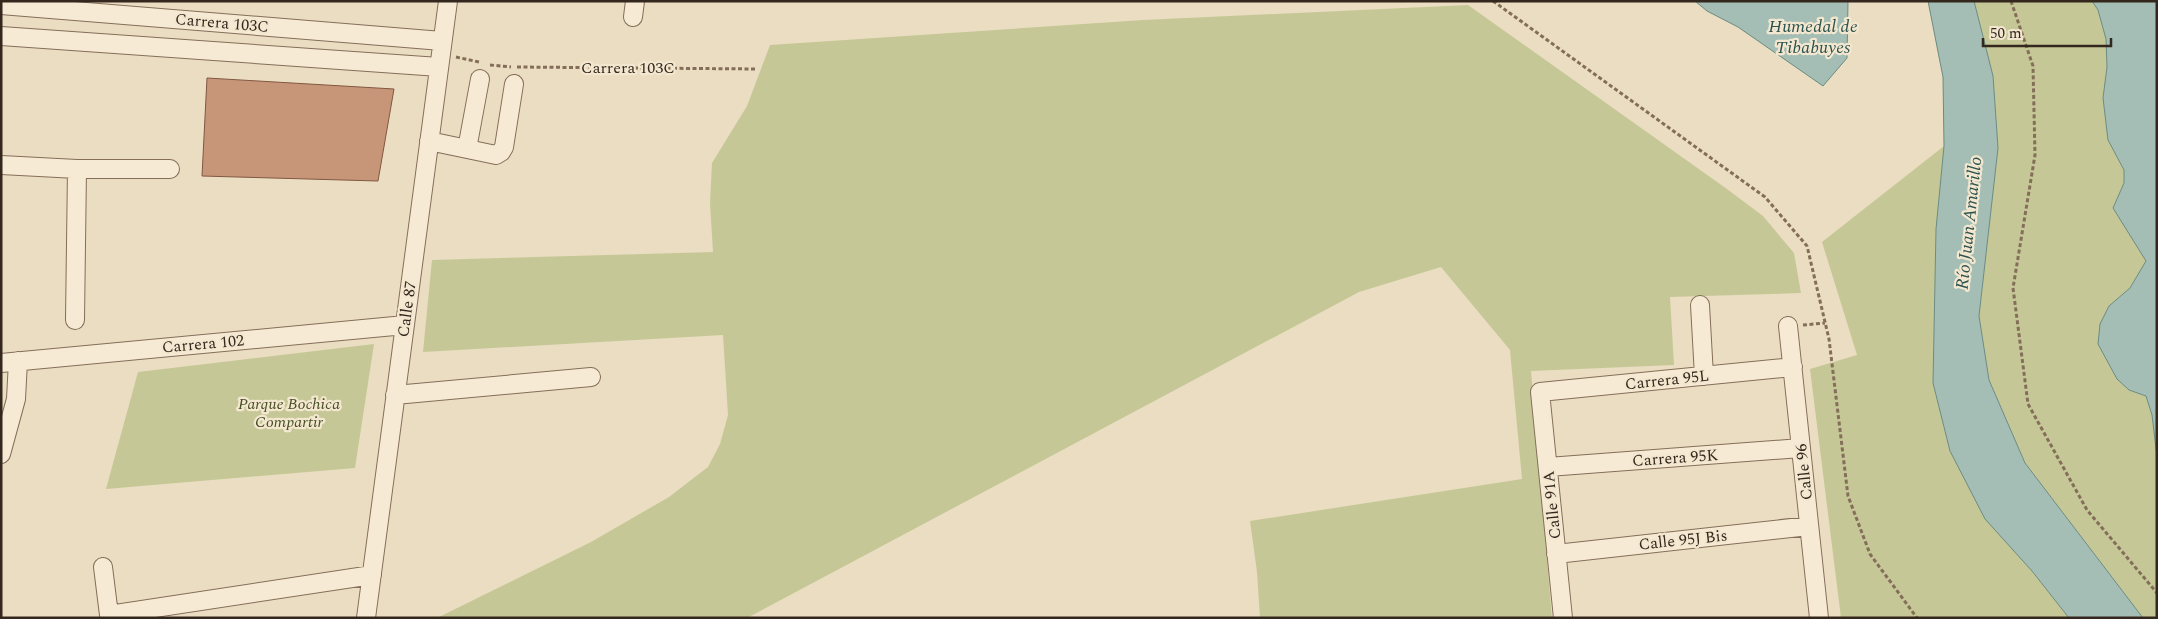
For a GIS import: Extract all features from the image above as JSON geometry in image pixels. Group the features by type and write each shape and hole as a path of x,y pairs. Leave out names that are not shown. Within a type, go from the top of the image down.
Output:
{"street":[{"name":"Calle 87","path":"366,618 448,1"},
{"name":"Carrera 103C","path":"1,5 441,54"},
{"name":"Carrera 103C","path":"1,36 441,54"},
{"path":"467,149 480,79"},
{"path":"429,141 496,155 501,152 504,147 514,84"},
{"path":"1,164 77,169 170,169"},
{"path":"75,320 77,169"},
{"path":"1700,306 1704,376"},
{"name":"Carrera 102","path":"10,362 405,325"},
{"name":"Calle 96","path":"1788,326 1819,618"},
{"path":"1,454 16,398 10,362"},
{"name":"Carrera 95L","path":"1540,392 1793,367"},
{"path":"395,395 591,376"},
{"name":"Calle 91A","path":"1540,392 1563,618"},
{"name":"Carrera 95K","path":"1548,467 1801,448"},
{"name":"Calle 95J Bis","path":"1556,554 1809,526"},
{"path":"103,567 109,615 178,611 372,575"}],"path":[{"path":"1493,1 1765,197 1807,246 1829,339 1848,496 1870,554 1917,618"},
{"path":"2011,1 2033,66 2035,154 2013,288 2028,404 2087,510 2157,593"},
{"name":"Carrera 103C","path":"441,54 499,67 757,69"}],"green space":[{"path":"1974,1 2092,1 2098,10 2106,39 2107,67 2103,98 2108,140 2124,170 2124,183 2113,208 2146,261 2130,288 2109,306 2129,390 2146,396 2152,415 2157,457 2157,618 2143,618 2025,463 1989,380 1979,316 1998,148 1993,76"},
{"path":"1468,5 1763,216 1794,253 1801,293 1670,297 1674,365 1531,371 1552,618 1260,618 1257,572 1250,521 1522,479 1510,350 1441,267 1359,292 747,618 437,618 591,542 669,497 708,467 720,444 728,415 723,335 423,352 432,260 713,252 710,203 712,163 747,106 770,45 1143,20"},
{"path":"1944,146 1936,229 1933,383 1950,451 2032,571 2069,618 1841,618 1810,369 1857,355 1822,242"},
{"name":"Parque Bochica Compartir","path":"374,344 355,468 106,489 138,372"}],"water":[{"name":"Humedal de Tibabuyes","path":"1695,1 1848,1 1847,58 1823,86 1738,27 1707,11"},
{"name":"Río Juan Amarillo","path":"1928,1 1974,1 1993,76 1998,148 1979,316 1989,380 2025,463 2143,618 2069,618 2032,571 1985,519 1950,451 1933,383 1936,229 1944,146 1943,77"},
{"path":"2092,1 2157,1 2157,457 2152,415 2146,396 2129,390 2117,379 2098,344 2100,324 2109,306 2130,288 2146,261 2113,208 2124,183 2124,170 2108,140 2103,98 2107,67 2106,39 2098,10"}],"building":[{"path":"207,78 394,89 378,181 202,176"}]}
